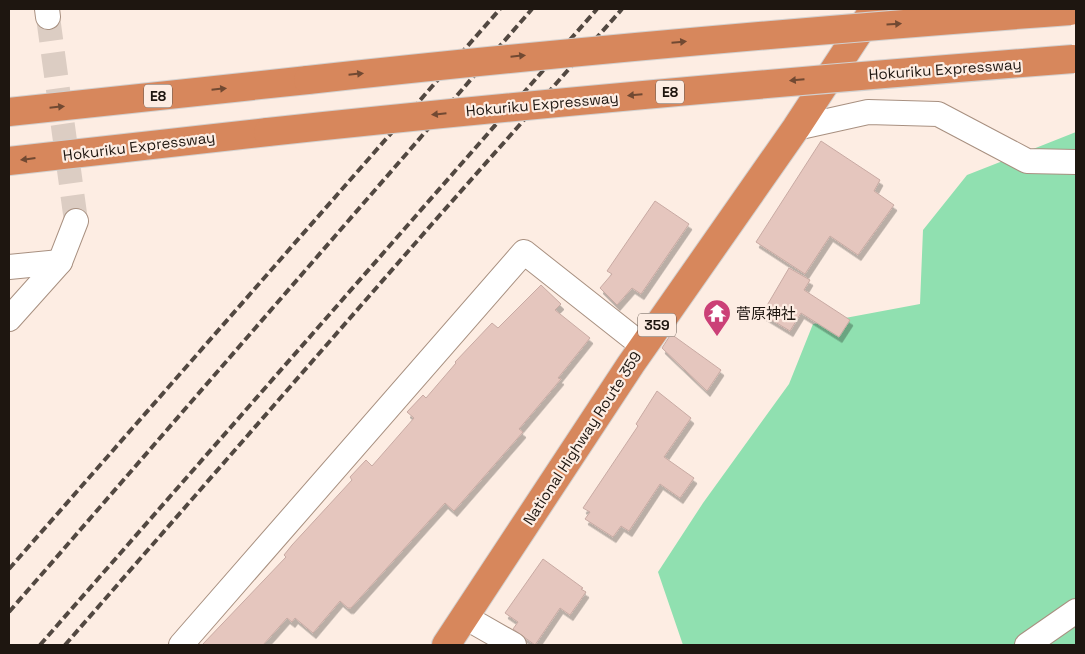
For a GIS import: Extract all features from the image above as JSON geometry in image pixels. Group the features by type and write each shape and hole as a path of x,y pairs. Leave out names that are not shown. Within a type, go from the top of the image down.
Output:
{"highway":[{"name":"National Highway Route 359","path":"446,645 643,346 796,128 874,9"},
{"name":"E8","path":"9,112 539,54 792,32 1073,11"},
{"name":"Hokuriku Expressway","path":"9,161 495,108 796,80 1074,59"}],"street":[{"path":"796,128 868,112 938,114 1027,162 1076,162"},
{"path":"9,319 60,262 76,221"},
{"path":"181,645 524,252 643,346"},
{"path":"9,267 60,262"},
{"path":"1026,645 1076,611"},
{"path":"465,617 514,645"}],"green space":[{"path":"1076,132 1076,645 683,645 658,572 703,503 789,384 813,324 920,304 923,230 967,175"}],"building":[{"path":"821,141 880,180 874,191 894,205 858,255 830,236 805,274 756,242"},
{"path":"655,201 689,224 641,294 632,288 617,305 600,288 612,274 607,271"},
{"path":"789,268 810,280 804,290 850,320 839,337 801,313 790,331 762,314"},
{"path":"541,285 561,304 555,310 590,338 558,378 561,379 519,429 523,432 454,511 445,503 351,608 348,608 340,601 313,633 295,618 292,622 287,618 263,645 202,645 286,557 284,555 292,545 352,480 350,477 366,460 372,466 414,418 407,412 423,395 426,398 455,362 492,323 498,328"},
{"path":"671,334 721,370 707,391 662,348"},
{"path":"657,391 691,418 664,457 694,478 680,498 660,484 629,531 621,526 613,537 585,519 590,512 583,508 638,426 636,424"},
{"path":"543,559 586,592 570,615 560,608 535,645 513,629 518,622 505,613"}],"tunnel":[{"path":"48,17 76,221"}],"railway":[{"path":"9,569 500,9"},
{"path":"9,612 532,9"},
{"path":"40,645 597,9"},
{"path":"65,645 622,9"}],"place":[{"name":"菅原神社","path":"717,337"}]}
